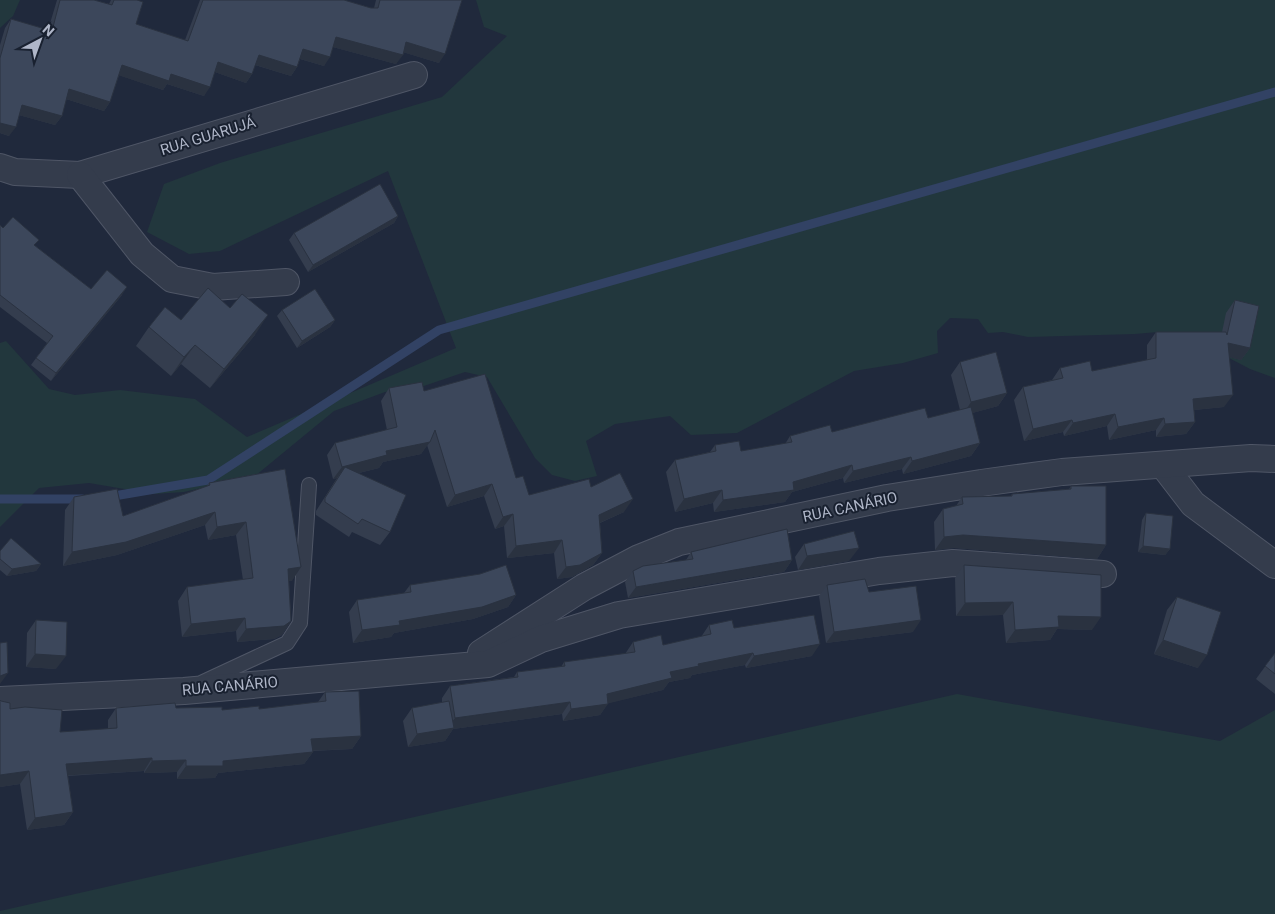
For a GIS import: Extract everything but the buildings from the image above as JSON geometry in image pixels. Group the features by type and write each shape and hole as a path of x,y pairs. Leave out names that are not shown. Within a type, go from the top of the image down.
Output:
{"street":[{"name":"RUA GUARUJÁ","path":"0,167 15,172 80,175 414,75"},
{"path":"80,175 142,254 172,279 213,287 286,282"},
{"name":"RUA CANÁRIO","path":"460,667 584,587 639,558 679,542 887,498 981,483 1062,472 1251,458 1275,459"},
{"path":"1163,465 1193,504 1275,564"},
{"name":"RUA CANÁRIO","path":"0,700 184,691 488,664 541,639 619,615 879,571 953,563 1103,574"}],"lane":[{"path":"184,691 287,644 300,623 309,485"}],"green space":[{"path":"0,0 20,0 13,16 0,28"},
{"path":"476,0 1275,0 1275,378 1250,369 1191,338 1158,332 1028,337 1003,332 988,333 978,319 950,318 937,331 938,353 903,363 854,371 737,433 691,435 670,416 615,424 586,441 597,476 575,481 552,475 535,458 487,377 465,372 415,389 385,392 334,411 255,476 184,492 154,494 89,483 39,488 0,527 0,343 6,341 49,389 75,395 120,390 195,399 247,437 456,348 388,171 220,251 189,254 147,232 164,184 220,163 442,97 507,36 484,27"},
{"path":"957,694 1220,741 1275,710 1275,914 0,914 0,911"}],"waterway":[{"path":"108,497 208,480 439,330 1275,92"},
{"path":"0,499 82,499"}]}
